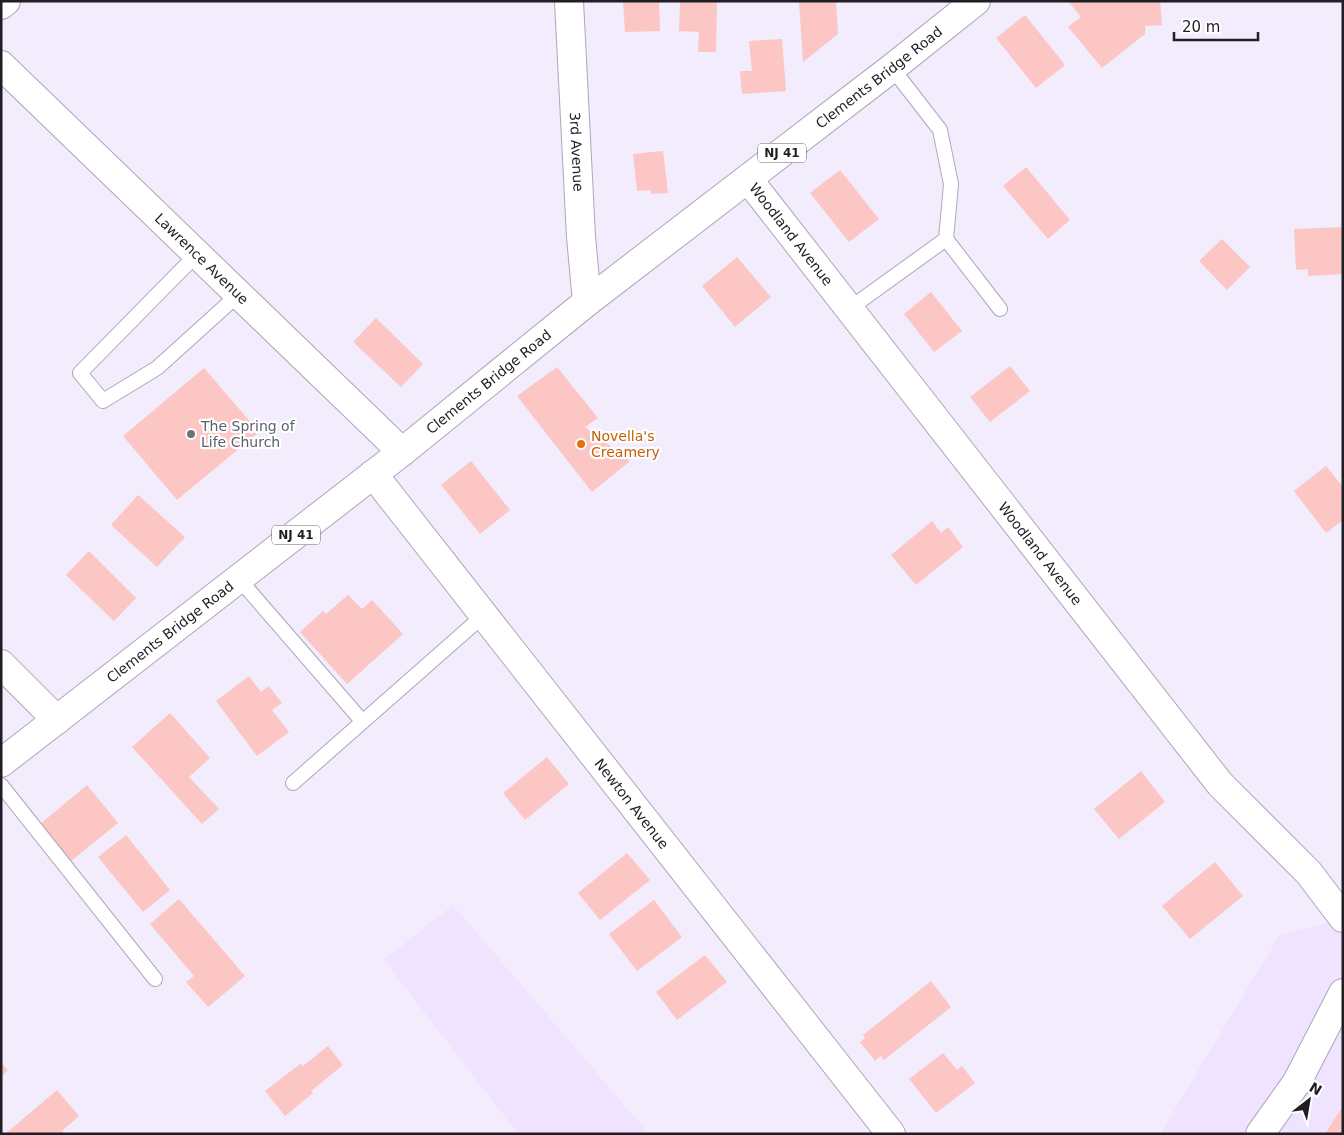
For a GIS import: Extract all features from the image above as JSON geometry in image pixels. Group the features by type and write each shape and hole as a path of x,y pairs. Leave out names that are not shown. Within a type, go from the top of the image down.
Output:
{"street":[{"path":"1,5 6,1"},
{"name":"3rd Avenue","path":"569,1 587,302"},
{"name":"Clements Bridge Road","path":"1,763 402,452 587,302 892,68 976,1"},
{"name":"Lawrence Avenue","path":"1,65 402,452"},
{"name":"Woodland Avenue","path":"748,179 1220,784 1309,873 1343,918"},
{"name":"Newton Avenue","path":"373,474 891,1134"},
{"path":"1,664 57,720"},
{"path":"1260,1134 1297,1082 1343,993"}],"lane":[{"path":"892,68 940,130 951,184 946,240 1000,310"},
{"path":"849,310 946,240"},
{"path":"197,254 80,373 103,401 157,368 239,294"},
{"path":"239,580 362,722"},
{"path":"293,782 484,615"},
{"path":"1,785 155,979"}],"shaded area":[{"path":"453,905 649,1134 518,1134 384,960"},
{"path":"1343,919 1343,1134 1160,1134 1279,936"}],"building":[{"path":"623,1 659,1 660,31 625,32"},
{"path":"680,1 717,1 716,52 698,52 699,32 679,31"},
{"path":"799,1 836,1 838,34 803,62"},
{"path":"1068,1 1160,1 1162,25 1145,26 1145,34 1102,68 1068,27 1081,17"},
{"path":"1025,15 1065,65 1036,88 996,38"},
{"path":"782,39 786,91 742,94 740,71 752,71 749,41"},
{"path":"663,151 668,193 651,194 650,190 637,191 633,154"},
{"path":"1026,167 1070,220 1048,239 1003,186"},
{"path":"840,170 879,219 849,242 810,193"},
{"path":"1343,227 1343,274 1308,276 1308,269 1296,270 1294,229"},
{"path":"1222,239 1250,267 1227,290 1199,261"},
{"path":"737,257 771,297 735,327 702,286"},
{"path":"931,292 962,331 934,352 904,314"},
{"path":"376,318 423,364 401,387 353,342"},
{"path":"1010,366 1030,391 990,422 970,397"},
{"name":"Novella's Creamery","path":"557,367 598,418 585,427 630,461 592,492 517,396"},
{"name":"The Spring of Life Church","path":"204,368 259,432 177,500 123,436"},
{"path":"471,461 510,510 480,534 441,485"},
{"path":"1326,466 1343,487 1343,520 1326,533 1294,491"},
{"path":"138,495 185,537 157,567 111,525"},
{"path":"932,521 941,533 948,527 963,547 916,585 891,555"},
{"path":"89,551 136,598 114,621 66,575"},
{"path":"348,595 362,609 372,600 403,634 347,684 300,632 323,611 326,614"},
{"path":"249,676 261,692 269,686 282,703 272,710 289,732 257,756 216,701"},
{"path":"170,713 210,758 189,777 219,809 202,824 132,747"},
{"path":"547,757 569,784 525,820 503,793"},
{"path":"1141,771 1165,802 1119,839 1094,809"},
{"path":"87,785 118,823 70,862 39,825"},
{"path":"126,835 170,890 143,912 98,857"},
{"path":"627,853 650,880 600,920 578,893"},
{"path":"1215,862 1243,896 1190,939 1162,906"},
{"path":"179,899 245,976 208,1007 186,982 194,976 150,924"},
{"path":"654,900 682,937 637,971 609,934"},
{"path":"705,955 727,982 677,1020 656,992"},
{"path":"931,981 951,1007 884,1060 881,1056 875,1061 860,1042 865,1038 863,1035"},
{"path":"328,1046 343,1065 311,1091 313,1093 285,1116 265,1091 300,1064 303,1066"},
{"path":"943,1053 957,1070 962,1066 975,1083 936,1113 909,1079"},
{"path":"1,1063 8,1070 1,1077"},
{"path":"57,1090 79,1116 62,1131 65,1134 5,1134"},
{"path":"1343,1106 1343,1134 1325,1134"}],"place":[{"name":"The Spring of Life Church","path":"191,434"},
{"name":"Novella's Creamery","path":"581,444"}]}
